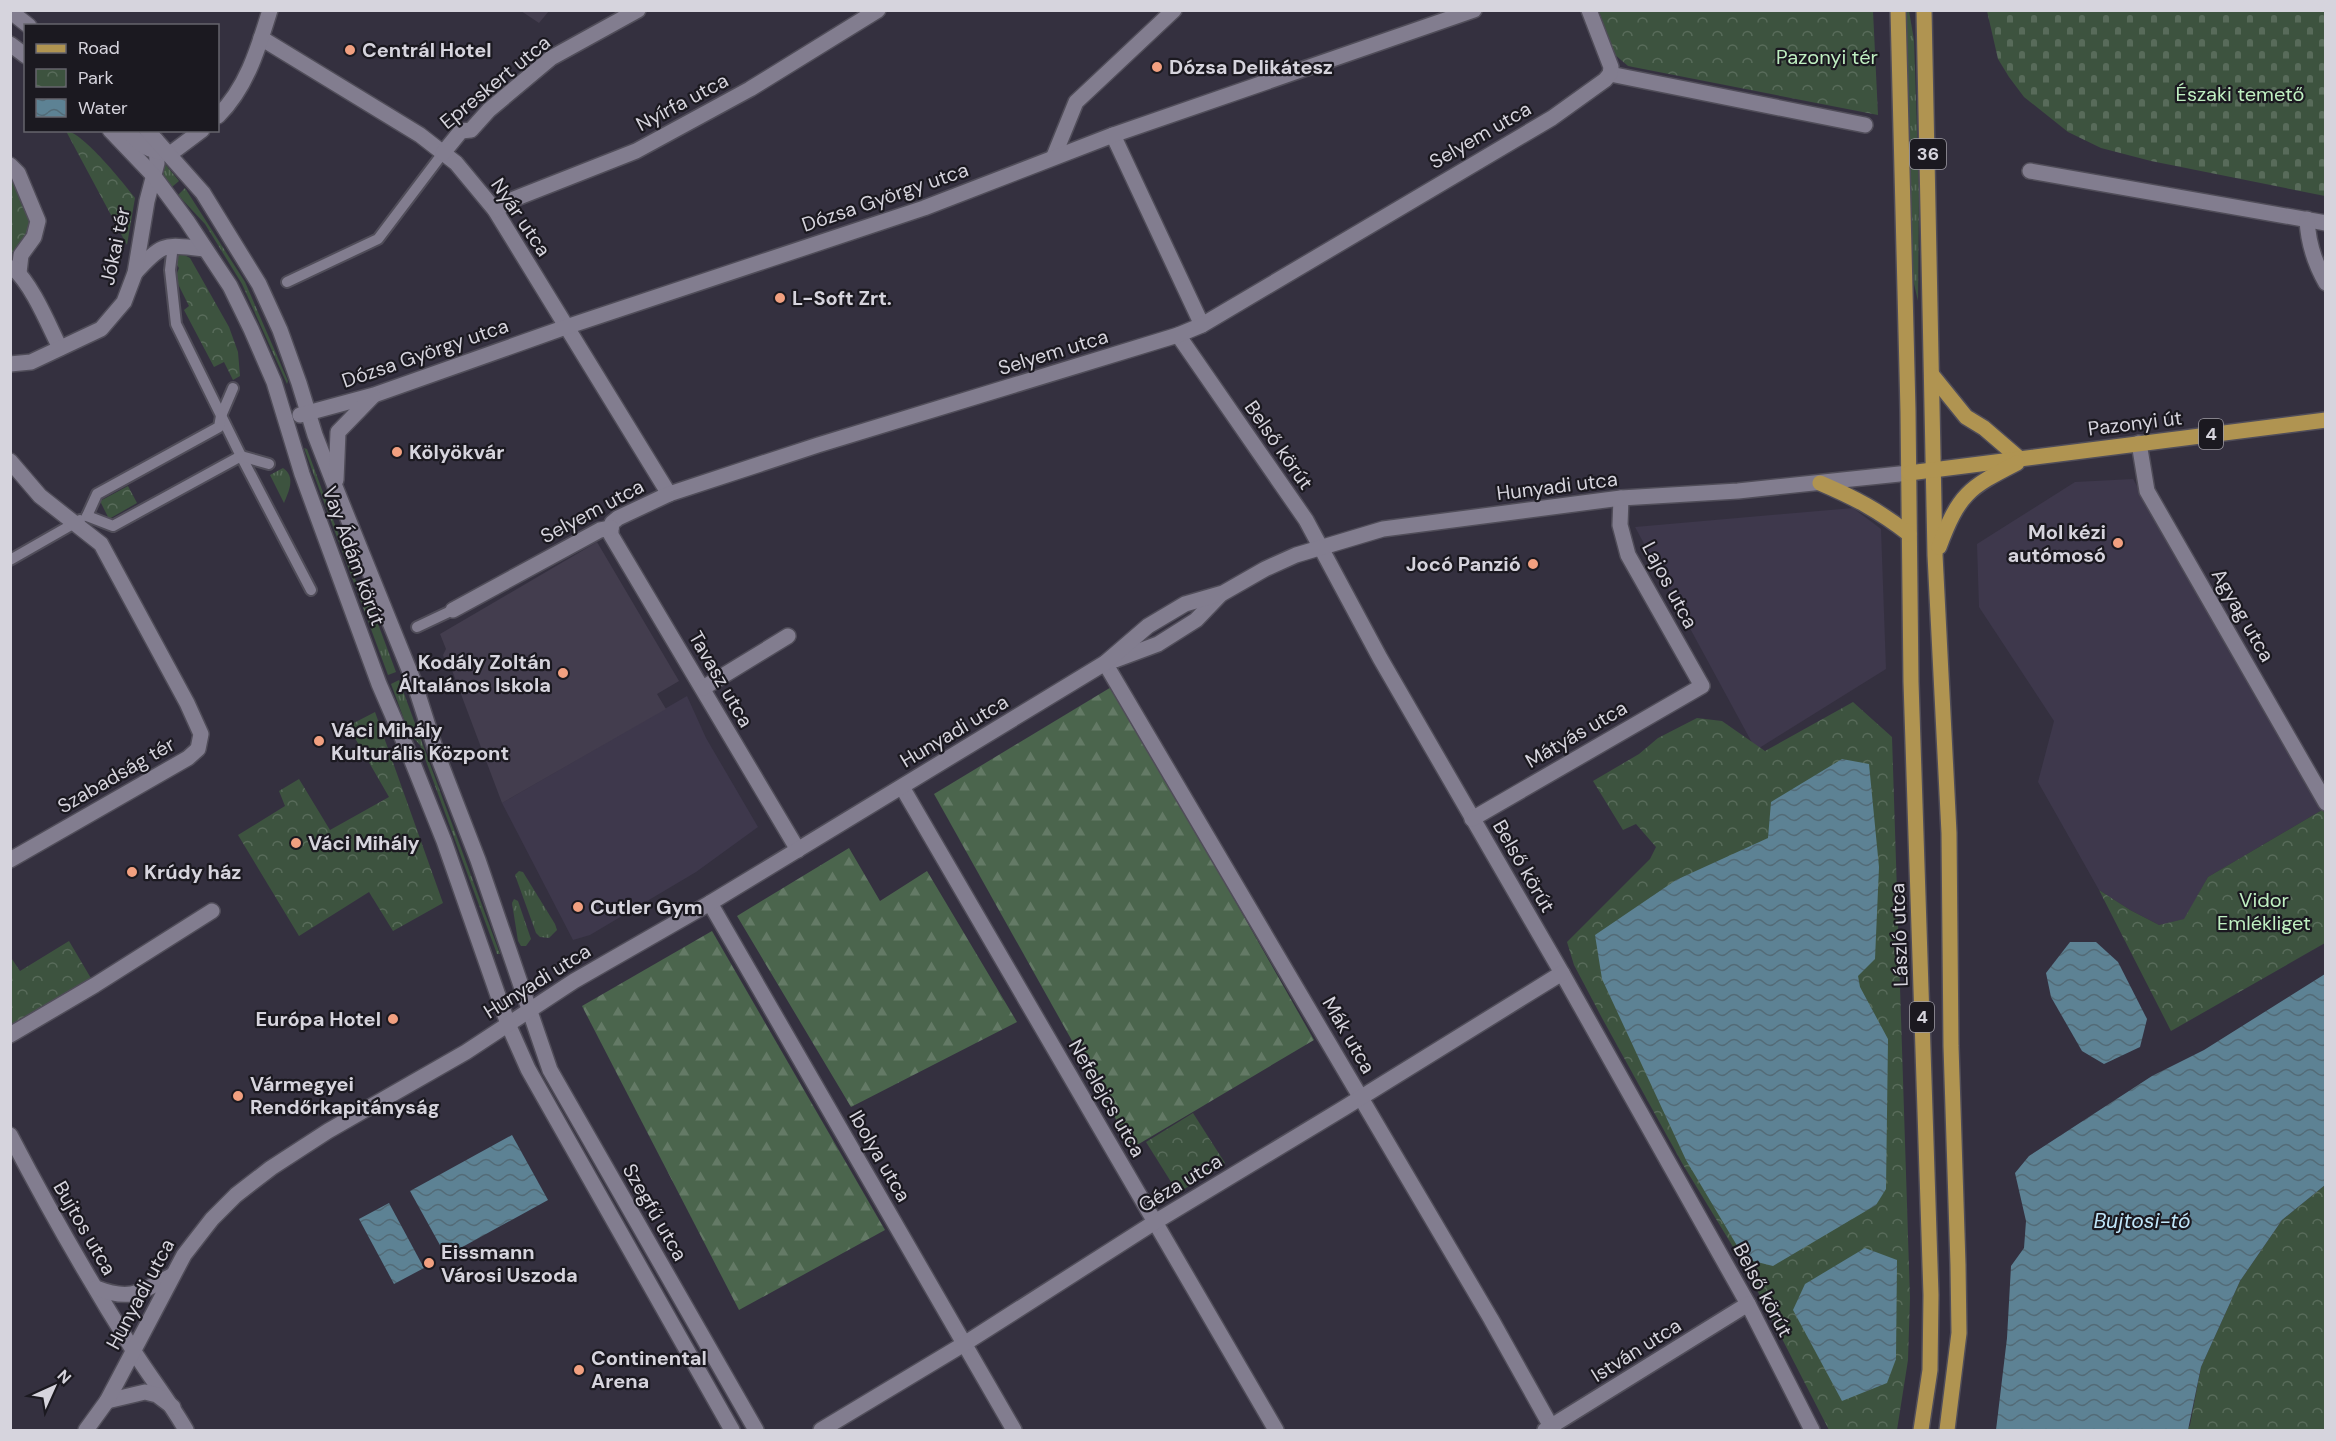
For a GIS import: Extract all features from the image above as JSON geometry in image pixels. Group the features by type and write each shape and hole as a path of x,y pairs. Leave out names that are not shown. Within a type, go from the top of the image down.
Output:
{"main road":[{"name":"36","path":"1898,10 1909,473"},
{"name":"36","path":"1924,10 1935,470"},
{"path":"1932,375 1966,417 1984,428 2022,459"},
{"name":"Pazonyi út","path":"2022,459 2325,420"},
{"name":"4","path":"1909,473 1964,464 2022,459"},
{"name":"4","path":"1947,1431 1959,1333 1949,833 1935,555 1950,517 1961,500 1982,481 2022,459"},
{"path":"1935,470 1935,555"},
{"name":"László utca","path":"1909,473 1908,534 1930,1263 1930,1370 1921,1431"},
{"path":"1820,483 1881,512 1908,534"}],"street":[{"path":"219,115 249,73 270,10"},
{"name":"Epreskert utca","path":"443,153 461,131 471,130 497,103 551,58 638,10"},
{"name":"Nyírfa utca","path":"495,210 514,199 636,150 750,89 878,10"},
{"path":"1054,156 1076,102 1174,10"},
{"name":"Dózsa György utca","path":"285,420 374,395 566,327 924,208 1054,156 1474,10"},
{"path":"1589,10 1611,67 1610,74 1865,124"},
{"path":"12,12 26,24"},
{"name":"Nyár utca","path":"261,38 420,135 456,163 495,210 669,494"},
{"path":"10,44 24,54"},
{"name":"Selyem utca","path":"417,627 453,610 600,530 611,528 612,523 618,518 669,494 818,445 1178,335 1202,325 1552,118 1610,74"},
{"name":"Vay Ádám körút","path":"112,132 153,175 206,249 230,286 251,329 274,382 302,474 379,684 444,841 507,1024"},
{"name":"Vay Ádám körút","path":"129,132 141,146 157,144 203,193 260,285 280,330 336,489 414,682 437,754 478,860 530,1009"},
{"path":"157,144 196,132"},
{"path":"1113,135 1202,325"},
{"name":"Jókai tér","path":"10,364 32,362 100,329 124,302 135,273 157,163 157,144"},
{"path":"287,282 378,239 443,153"},
{"path":"10,165 18,173 38,221 34,237 21,255 15,270 43,312 60,348"},
{"path":"2030,171 2325,223"},
{"path":"2307,219 2308,243 2325,283"},
{"path":"173,245 170,270 176,324 311,590"},
{"path":"135,273 160,248 173,245 206,249"},
{"name":"Belső körút","path":"1178,335 1306,520 1380,658 1562,973 1748,1304 1812,1431"},
{"path":"10,560 81,520 97,494 219,427 221,416 233,388"},
{"path":"336,489 338,432 374,395"},
{"name":"Agyag utca","path":"2139,443 2147,491 2325,803"},
{"path":"10,461 40,496 81,520 113,526 241,456 269,464"},
{"name":"Hunyadi utca","path":"86,1431 107,1401 171,1276 197,1235 236,1195 271,1168 328,1131 466,1052 574,981 711,903 1105,663 1149,626 1185,604 1222,593 1296,555 1383,529 1621,498 1738,491 1909,473"},
{"name":"Lajos utca","path":"1621,498 1620,525 1628,555 1702,686"},
{"name":"Szabadság tér","path":"10,860 188,758 198,749 201,734 187,703 101,544 81,520"},
{"name":"Tavasz utca","path":"611,528 611,535 798,850"},
{"path":"703,688 788,636"},
{"name":"Mák utca","path":"1105,663 1491,1319 1550,1429"},
{"name":"Mátyás utca","path":"1472,819 1702,686"},
{"name":"Nefelejcs utca","path":"902,787 1276,1431"},
{"name":"Ibolya utca","path":"711,903 1014,1431"},
{"path":"10,1035 95,985 212,911"},
{"name":"Géza utca","path":"821,1431 964,1344 1155,1222 1562,973"},
{"name":"Szegfű utca","path":"530,1009 550,1070 756,1431"},
{"name":"Szegfű utca","path":"507,1024 528,1070 732,1431"},
{"name":"Bujtos utca","path":"10,1135 52,1216 134,1351 173,1407 186,1431"},
{"path":"96,1288 124,1296 146,1290 171,1276"},
{"name":"István utca","path":"1550,1429 1748,1304"},
{"path":"107,1401 145,1392 157,1395 173,1407"}],"shaded area":[{"path":"521,11 549,11 539,23"},
{"path":"2133,479 2322,810 2208,877 2185,919 2159,925 2099,890 2038,782 2054,721 1979,607 1977,544 2075,482"},
{"path":"1853,508 1881,529 1886,669 1756,750 1635,527"},
{"name":"Kodály Zoltán Általános Iskola","path":"597,542 679,681 657,694 666,709 502,803 450,665 445,661 443,655 446,649 440,634"},
{"path":"687,696 706,738 758,827 696,872 590,935 573,940 502,803"}],"green space":[{"name":"Pazonyi tér","path":"1599,11 1873,11 1878,115 1628,66 1614,54"},
{"path":"1904,11 1909,11 1914,40 1919,190 1918,301 1911,271"},
{"name":"Északi temető","path":"1987,11 2325,11 2325,196 2151,161 2101,148 2068,132 2024,97 2009,77 1998,59"},
{"path":"67,132 82,140 92,149 135,198 127,245"},
{"path":"161,159 179,181 172,187 161,173"},
{"path":"10,169 35,221 19,253 12,258"},
{"path":"185,188 245,282 288,381 287,384 242,284 205,224 178,195"},
{"path":"177,251 190,258 229,327 238,352 240,376 233,380 224,362 214,367 184,310 189,306 175,278 179,268 175,262"},
{"path":"304,448 307,449 355,579 371,605 396,672 388,675"},
{"path":"283,468 290,480 284,503 270,475"},
{"path":"128,486 137,503 109,519 100,501"},
{"path":"399,680 500,954 497,954 420,745 409,733 391,684"},
{"path":"1113,686 1314,1040 1132,1148 934,794"},
{"path":"1853,702 1892,737 1910,1298 1908,1360 1897,1430 1829,1430 1744,1265 1682,1163 1602,1018 1574,965 1567,942 1650,859 1656,847 1636,824 1623,830 1593,781 1639,754 1658,738 1697,718 1722,721 1765,751"},
{"path":"375,712 443,903 393,931 369,892 299,936 238,835 285,806 279,791 299,779 330,830 389,797 348,726"},
{"name":"Vidor Emlékliget","path":"2322,810 2326,815 2325,943 2171,1031 2099,890 2159,925 2184,919 2208,877"},
{"path":"849,848 880,901 927,871 1017,1022 851,1107 737,916"},
{"path":"519,871 523,872 555,924 557,930 549,938 540,937 536,933 515,875"},
{"path":"514,899 518,901 531,939 526,946 521,946 518,941 512,903"},
{"path":"712,931 885,1230 739,1310 582,1006"},
{"path":"69,941 95,985 11,1035 10,956 20,971"},
{"path":"1193,1113 1225,1163 1178,1193 1146,1142"},
{"path":"2325,1185 2325,1430 2187,1430 2190,1425 2201,1367 2240,1281 2282,1220"}],"water":[{"path":"1842,759 1869,764 1879,867 1875,959 1858,976 1860,987 1888,1039 1886,1189 1876,1205 1773,1266 1745,1259 1686,1160 1602,979 1595,935 1676,880 1768,838 1771,802"},
{"path":"2070,942 2096,942 2118,962 2147,1019 2140,1047 2104,1064 2082,1051 2051,997 2046,973"},
{"name":"Bujtosi-tó","path":"2325,974 2325,1185 2282,1220 2240,1281 2201,1367 2188,1430 1996,1430 2007,1338 2011,1266 2024,1248 2026,1221 2015,1173 2029,1156 2152,1076 2204,1050"},
{"path":"512,1135 548,1200 446,1256 410,1191"},
{"path":"389,1203 424,1268 394,1284 359,1219"},
{"path":"1865,1248 1897,1260 1896,1359 1887,1383 1842,1401 1793,1310 1805,1284"}],"place":[{"name":"Centrál Hotel","path":"350,50"},
{"name":"Dózsa Delikátesz","path":"1157,67"},
{"name":"L-Soft Zrt.","path":"780,298"},
{"name":"Kölyökvár","path":"397,452"},
{"name":"Mol kézi autómosó","path":"2118,543"},
{"name":"Jocó Panzió","path":"1533,564"},
{"name":"Kodály Zoltán Általános Iskola","path":"563,673"},
{"name":"Váci Mihály Kulturális Központ","path":"319,741"},
{"name":"Váci Mihály","path":"296,843"},
{"name":"Krúdy ház","path":"132,872"},
{"name":"Cutler Gym","path":"578,907"},
{"name":"Európa Hotel","path":"393,1019"},
{"name":"Vármegyei Rendőrkapitányság","path":"238,1096"},
{"name":"Eissmann Városi Uszoda","path":"429,1263"},
{"name":"Continental Arena","path":"579,1370"}]}
